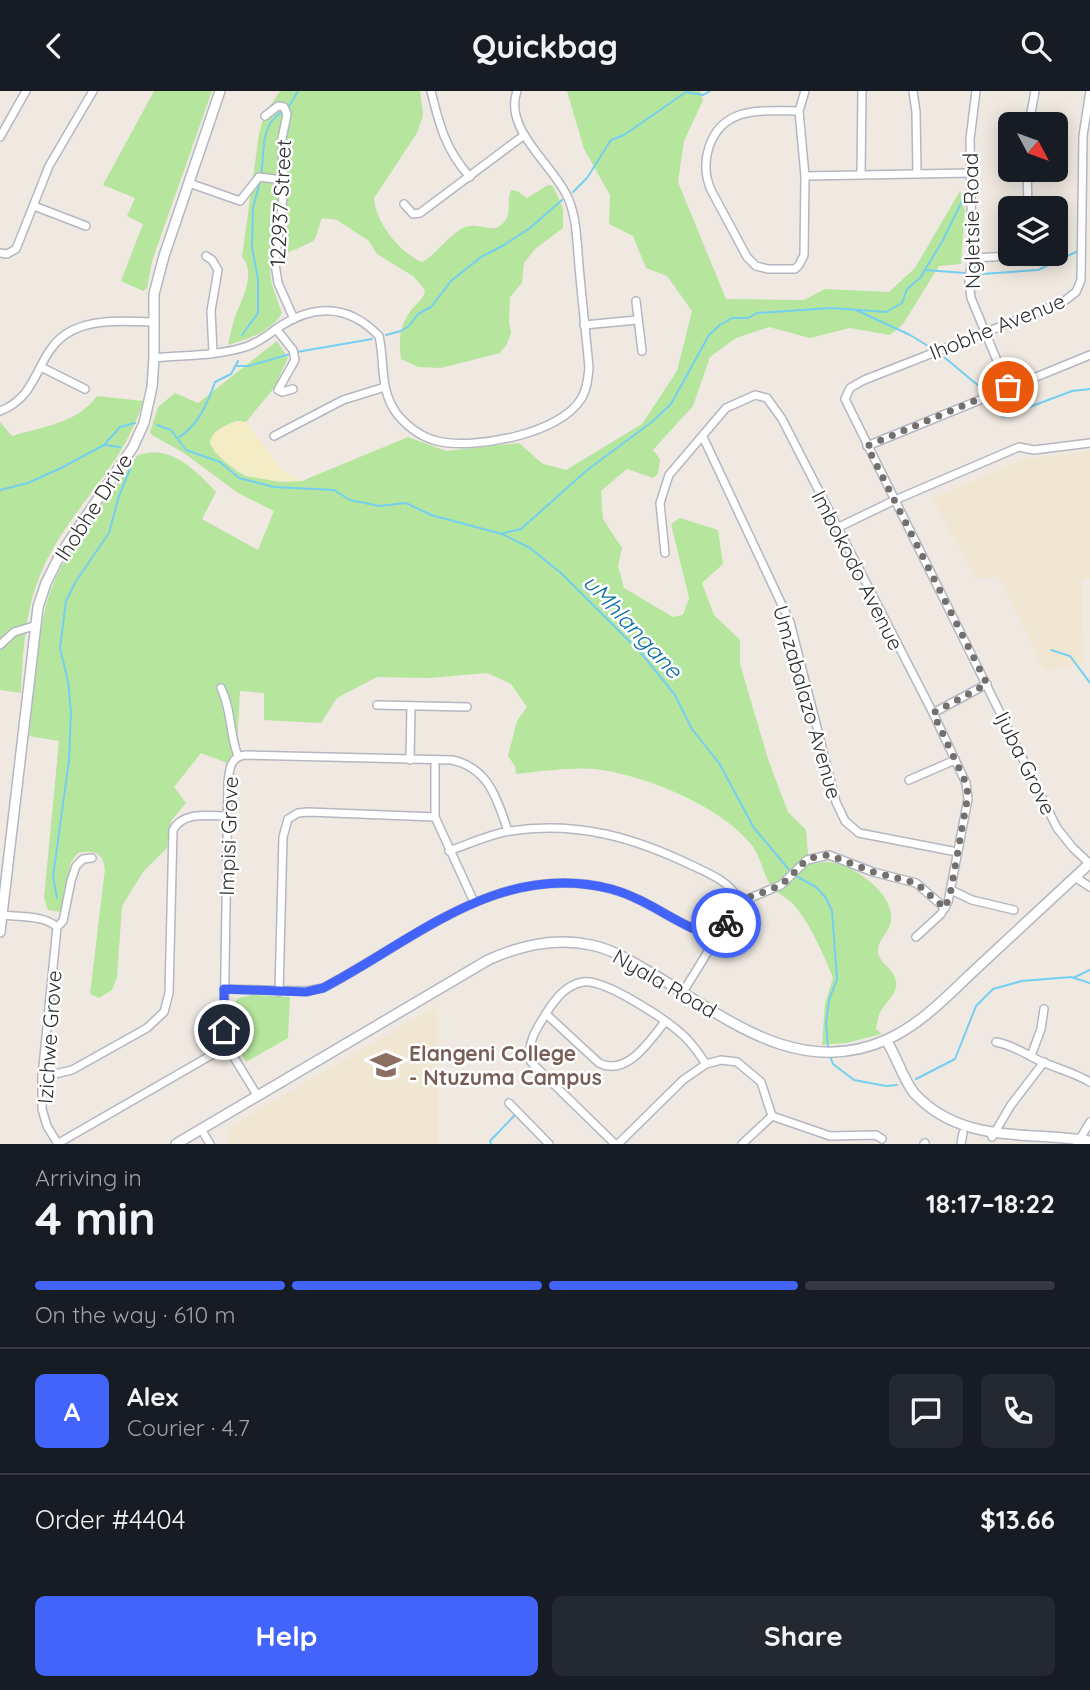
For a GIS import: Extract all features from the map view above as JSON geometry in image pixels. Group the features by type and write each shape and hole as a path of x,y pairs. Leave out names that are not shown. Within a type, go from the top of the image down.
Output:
{"street":[{"path":"0,137 26,91"},
{"path":"0,253 8,254 16,249 49,166 93,91"},
{"name":"Ihobhe Drive","path":"0,932 5,849 34,626 46,583 60,555 130,451 144,423 154,358 152,322 158,279 220,91"},
{"path":"431,91 450,153 470,177"},
{"path":"154,358 241,348 251,345 294,319 325,310 346,313 365,321 379,336 385,387 395,411 422,435 435,440 469,443 531,433 562,419 581,400 589,368 571,205 558,179 523,135 517,115 517,91"},
{"path":"799,111 755,111 729,119 715,132 707,153 706,179 711,190 751,262 768,269 792,269 799,265 804,255 805,176 799,111 805,91"},
{"path":"861,174 862,91"},
{"path":"913,91 917,173"},
{"name":"Ngletsie Road","path":"976,91 970,139 972,258 969,281 971,298 1008,387"},
{"path":"1031,112 1035,91"},
{"name":"Ihobhe Avenue","path":"848,391 877,375 1063,302 1076,292 1081,280 1086,187 1083,135 1090,91"},
{"name":"122937 Street","path":"265,116 278,106 284,107 288,114 282,139 283,180 275,273 294,319"},
{"path":"404,204 413,213 419,213 523,135"},
{"path":"805,176 971,173"},
{"path":"189,183 240,201 262,178 283,180"},
{"path":"34,206 86,226"},
{"path":"206,256 218,270 211,311 213,352"},
{"path":"972,258 998,257"},
{"path":"636,301 636,320 642,351"},
{"path":"584,325 636,320"},
{"path":"0,411 23,397 54,346 72,331 99,324 152,322"},
{"path":"276,329 293,350 295,360 278,390 282,392 293,389"},
{"path":"867,446 1090,355"},
{"path":"41,367 85,389"},
{"path":"274,436 343,400 385,387"},
{"name":"Ijuba Grove","path":"848,391 845,399 847,405 1058,828 1073,848 1090,863"},
{"name":"Imbokodo Avenue","path":"665,553 660,503 669,475 703,437 711,423 731,405 755,395 767,398 782,419 933,713 966,783 968,795 951,890 945,908 916,937"},
{"name":"Umzabalazo Avenue","path":"703,437 790,622 836,802 845,821 859,833 957,852"},
{"path":"837,529 1019,447 1034,450 1090,443"},
{"path":"0,645 14,632 34,626"},
{"path":"933,713 987,684"},
{"path":"222,688 228,701 238,756"},
{"path":"377,705 467,708"},
{"path":"410,761 411,706"},
{"name":"Impisi Grove","path":"257,1095 227,1046 223,1019 229,768 238,756 435,760 463,763 484,777 497,798 508,831"},
{"path":"435,760 435,817 474,902"},
{"path":"909,780 955,760"},
{"path":"279,992 283,837 288,819 308,812 435,817"},
{"path":"42,1077 65,1073 85,1063 147,1028 164,1012 169,993 173,830 178,821 188,817 228,816"},
{"path":"449,851 508,831 555,828 624,837 702,870 734,891 736,904"},
{"path":"683,992 736,904 785,881 807,860 829,855 873,872 916,883 945,908"},
{"name":"Izichwe Grove","path":"57,1144 44,1117 42,1077 57,927 63,921 76,866 83,859 92,858"},
{"name":"Nyala Road","path":"176,1144 488,960 533,944 564,942 594,946 625,958 771,1042 793,1050 835,1053 859,1049 900,1033 933,1008 1090,863"},
{"path":"1075,877 1090,887"},
{"path":"224,989 306,992 323,988 474,902 504,890 528,885 565,883 596,886 638,899 701,933 717,937"},
{"path":"951,890 972,900 1014,910"},
{"path":"2,915 41,919 57,927"},
{"path":"706,1064 685,1037 665,1022 603,984 590,982 577,983 557,997 529,1047 531,1062 616,1144 683,1080 706,1064 725,1060 742,1065 763,1084 772,1117"},
{"path":"1031,1056 1041,1029 1044,1009"},
{"path":"546,1014 599,1063 609,1067 621,1065 634,1057 665,1022"},
{"path":"886,1040 914,1092 943,1120 964,1132 992,1137 1082,1142 1090,1122"},
{"path":"996,1042 1008,1044 1090,1082"},
{"path":"57,1144 227,1046"},
{"path":"992,1137 1003,1117 1044,1062"},
{"path":"509,1103 547,1143"},
{"path":"772,1117 830,1136 876,1135 882,1139"},
{"path":"742,1144 772,1117"},
{"path":"201,1129 210,1144"},
{"path":"961,1144 964,1132"}],"shaded area":[{"path":"1090,451 1090,578 1082,580 1083,664 1044,671 1000,577 975,578 933,498 1025,459"},
{"name":"Elangeni College - Ntuzuma Campus","path":"437,1006 438,1144 227,1144 233,1125"}],"green space":[{"path":"154,91 212,91 152,261 147,288 143,291 121,281 143,224 127,216 135,198 103,185"},
{"path":"280,91 420,91 423,115 417,133 374,198 379,217 390,236 405,251 422,262 464,228 493,228 501,225 508,213 511,190 527,198 548,185 553,186 563,208 563,228 535,249 524,263 522,283 510,297 511,333 500,353 441,368 418,367 401,359 402,326 425,290 413,276 377,254 369,241 337,220 322,218 312,242 271,260 271,280 282,313 277,320 258,334 228,345 248,279 248,271 242,257 259,134 264,116"},
{"path":"567,91 700,91 703,100 684,141 678,182 726,299 804,300 825,289 889,292 915,268 960,191 965,210 961,264 939,266 903,324 890,335 850,328 810,338 769,327 736,338 710,357 693,406 653,450 660,459 658,474 653,478 627,469 601,491 603,519 622,548 618,566 624,588 673,617 683,615 689,598 671,524 680,518 718,530 723,564 702,583 714,615 740,640 740,664 768,759 788,812 806,830 808,854 814,863 839,864 860,875 879,891 890,910 890,924 878,949 881,959 895,976 896,985 878,1019 876,1029 882,1034 846,1043 822,1045 825,1004 833,978 825,960 798,910 771,886 754,848 720,817 682,795 621,774 602,770 559,769 516,774 515,766 508,756 517,721 527,707 511,684 487,673 429,678 377,677 337,698 321,723 264,720 264,693 240,691 237,747 227,763 201,753 174,787 186,803 171,821 167,848 143,872 122,906 117,977 112,990 99,998 90,994 105,869 100,856 93,852 78,853 71,862 61,912 48,910 44,898 59,741 29,736 38,645 50,592 77,540 137,456 160,453 191,468 216,492 202,519 258,550 274,511 238,493 184,453 152,435 150,432 158,407 175,393 198,403 277,341 288,358 274,388 246,422 236,421 218,430 214,451 246,476 281,482 302,481 408,437 446,451 519,443 543,464 566,470 642,424 677,371 692,311 667,276 646,268 633,236 609,224 610,195 584,149"},
{"path":"97,396 143,401 126,442 62,533 43,569 27,621 21,693 0,690 0,422 12,436 47,427 80,412"},
{"path":"252,995 290,997 288,1038 246,1062 233,1038 231,1006 239,998"}],"sand":[{"path":"236,421 246,422 281,469 302,481 275,481 250,476 238,471 218,455 210,444 213,435"}],"waterway":[{"path":"288,108 298,91"},
{"path":"573,192 587,178 611,140 624,135 686,92 703,95 710,91"},
{"path":"261,176 266,132 282,112"},
{"path":"242,335 258,313 258,279 252,247 253,208 260,181"},
{"path":"504,533 521,529 586,471 653,421 671,404 709,335 732,318 748,318 757,313 831,308 886,312 902,303 907,289 920,278 943,240 964,197"},
{"path":"386,335 409,326 418,314 431,307 451,281 481,257 530,228 562,200"},
{"path":"982,274 1038,270 1078,251"},
{"path":"925,270 965,273"},
{"path":"856,310 933,349"},
{"path":"297,352 372,339"},
{"path":"237,366 249,366 290,354"},
{"path":"944,357 980,387"},
{"path":"179,437 197,420 215,382 231,374 238,361"},
{"path":"994,406 996,413 1003,417 1072,391 1090,389"},
{"name":"uMhlangane","path":"0,490 28,483 61,468 104,445 120,427 135,423"},
{"name":"uMhlangane","path":"157,425 171,430 186,450 220,462 239,478 274,487 334,490 350,500 379,506 406,503 431,515 502,534 530,548 561,573 642,654 675,695 692,729 719,763 754,828 791,872"},
{"path":"104,445 120,447"},
{"path":"57,898 53,877 69,760 71,712 68,681 60,648 66,601 76,581 109,533 130,469"},
{"path":"1051,650 1070,656 1090,683"},
{"name":"uMhlangane","path":"796,876 816,887 826,898 832,911 837,979 829,1000 826,1024 828,1047"},
{"path":"1075,977 1090,970"},
{"name":"uMhlangane","path":"916,1079 955,1059 976,1006 993,989 1022,981 1071,977 1090,983"},
{"name":"uMhlangane","path":"830,1056 833,1064 854,1080 886,1086 897,1085"},
{"path":"491,1144 490,1141 514,1116"}],"way so far":[{"path":"726,923 736,904 781,885 799,865 823,855 916,883 945,908 950,895 968,795 966,783 933,713 987,684 867,446 1008,387"}],"place":[{"name":"Elangeni College - Ntuzuma Campus","path":"386,1065"}],"route":[{"path":"224,1030 224,989 306,992 323,988 474,902 518,887 565,883 611,889 650,904 701,933 717,937 726,923"}]}
